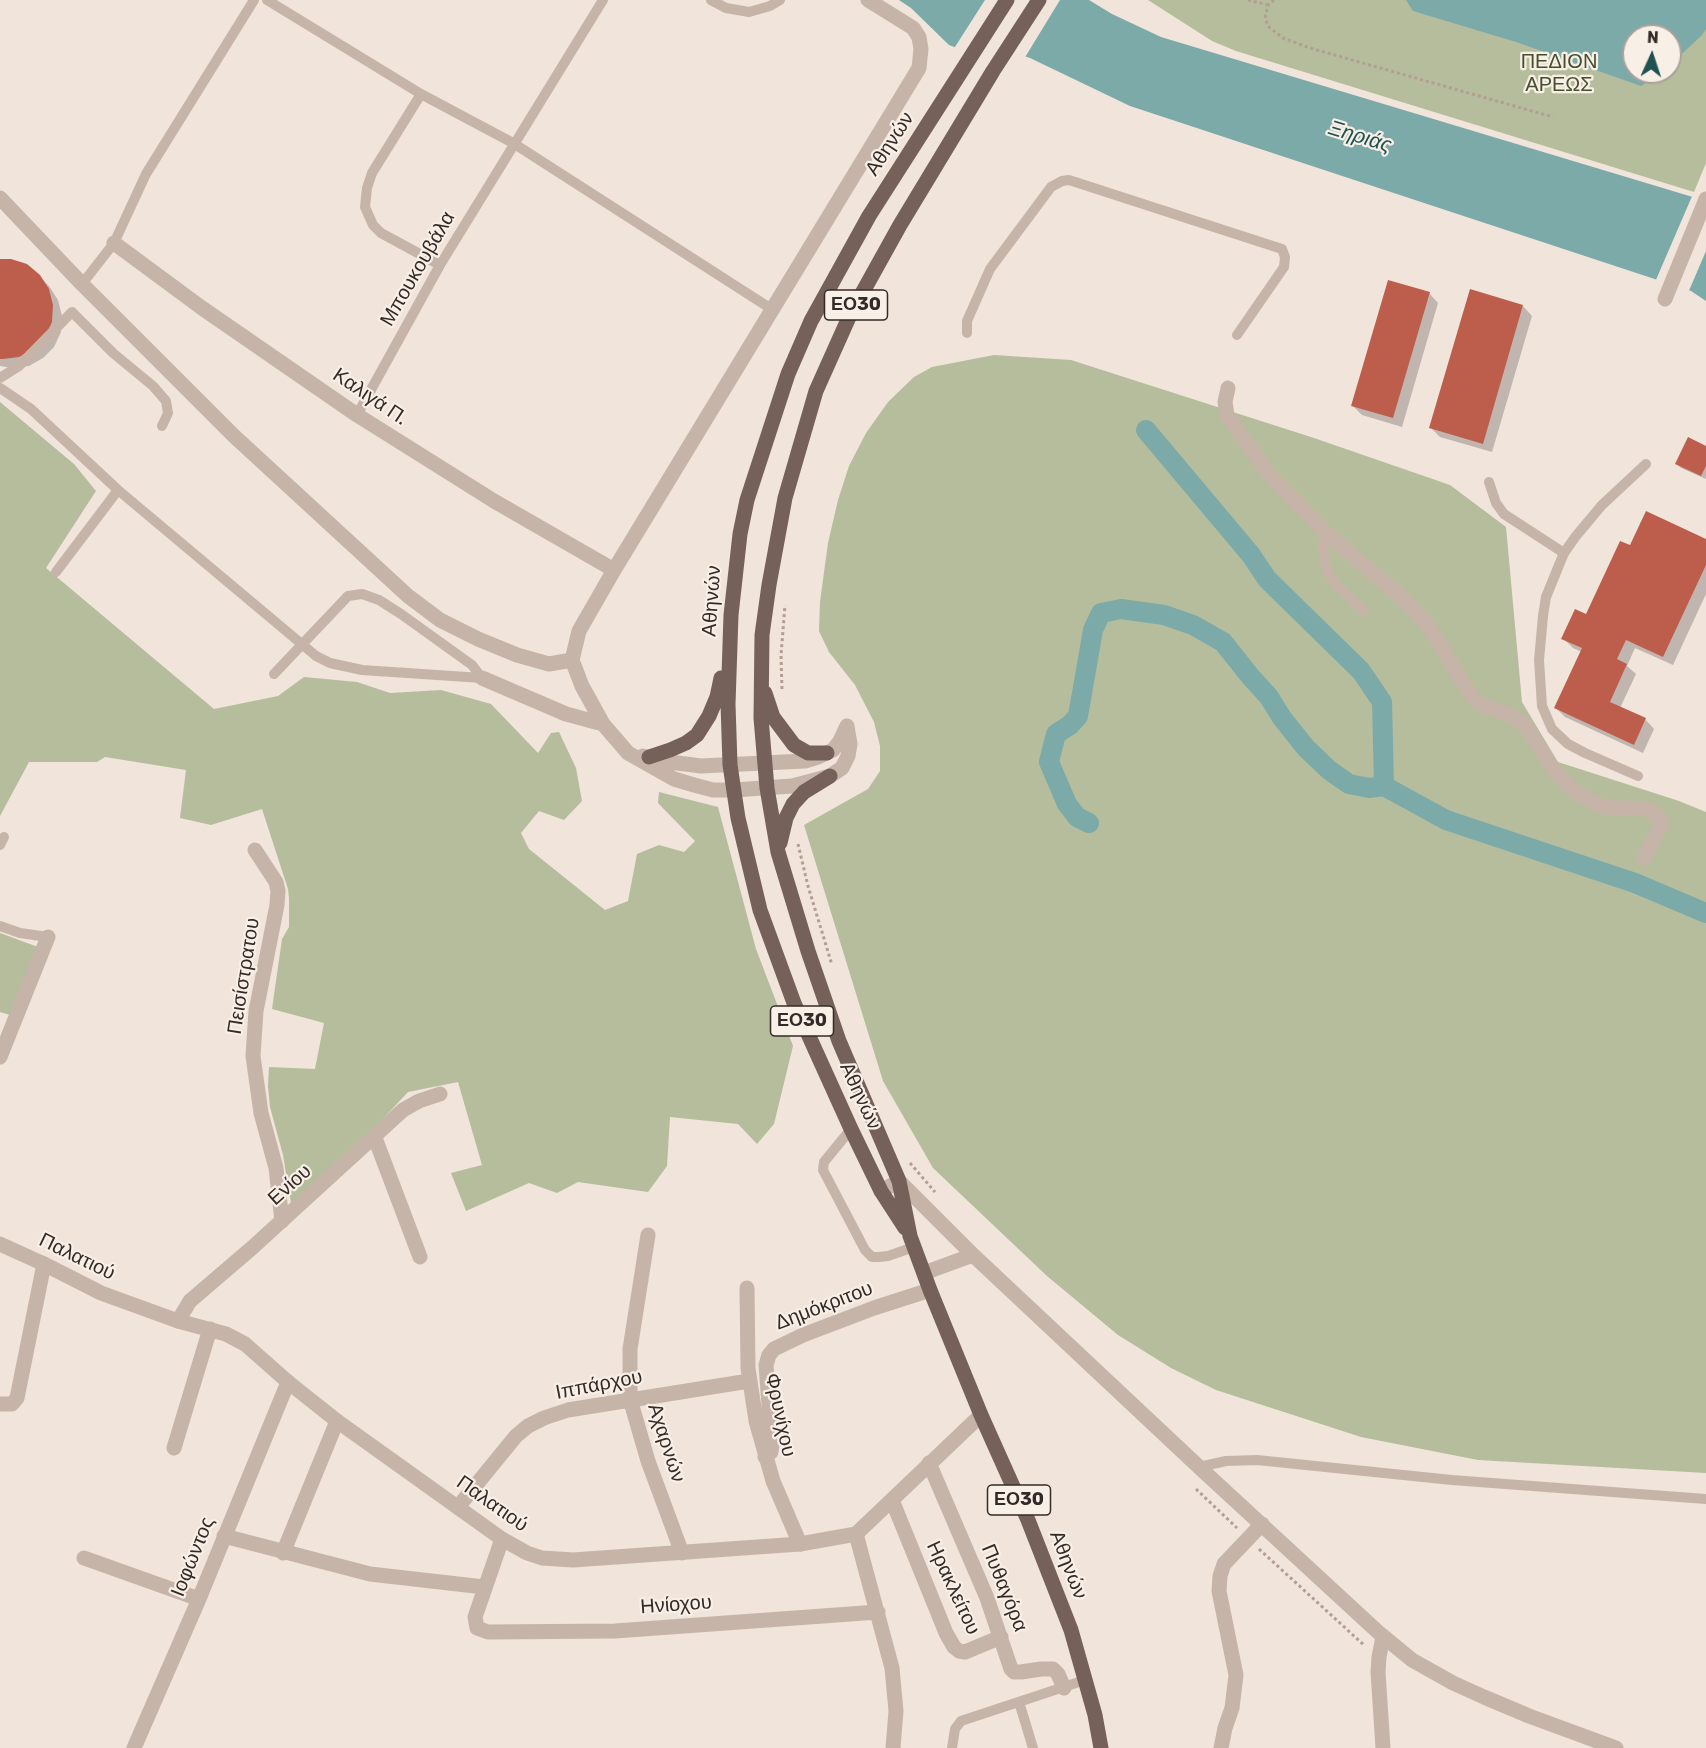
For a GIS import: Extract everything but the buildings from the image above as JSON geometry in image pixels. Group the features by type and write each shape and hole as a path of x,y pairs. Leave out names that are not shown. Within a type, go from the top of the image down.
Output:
{"main road":[{"name":"Αθηνών","path":"1007,0 869,216 811,321 788,374 754,475 743,518 736,560 729,655 730,765 738,818 752,878 774,952 794,1003 851,1129 881,1191 912,1242 981,1415 1028,1520 1071,1630 1095,1715 1101,1748"},
{"name":"Αθηνών","path":"912,1242 899,1181 839,1041 808,951 778,852 767,788 761,718 760,670 769,585 785,498 816,391 845,326 900,225 993,71 1039,0"},
{"path":"648,757 678,747 697,735 710,716 729,655"},
{"path":"760,670 770,710 786,737 803,752 827,753"},
{"path":"778,852 786,818 793,804 804,792 830,776"}],"street":[{"name":"Αθηνών","path":"572,660 579,631 614,570 919,68 921,60 919,37 913,28 868,0"},
{"path":"0,198 82,284 234,435 416,602 440,620 517,655 549,664 572,660 582,686 603,724 628,753 674,779 713,789 734,790 792,786 830,776 842,768 848,756 850,744 847,726 836,747 805,761 701,766 628,753"},
{"path":"1665,299 1706,199"},
{"name":"Καλιγά Π.","path":"114,243 202,309 357,415 511,512 614,570"},
{"path":"1227,388 1225,407 1227,416 1269,474 1325,532 1398,594 1427,624 1473,698 1481,705 1510,715 1525,724 1553,769 1570,787 1603,807 1647,809 1659,817 1660,824 1644,858"},
{"path":"482,678 566,714 603,724"},
{"name":"Πεισίστρατου","path":"255,850 276,882 278,891 256,1011 253,1056 261,1113 276,1168 282,1221"},
{"path":"0,1057 48,937"},
{"name":"Ενίου","path":"178,1321 190,1300 375,1138 398,1114 411,1104 440,1094"},
{"path":"375,1138 420,1257"},
{"path":"881,1191 899,1181 973,1255 1198,1467 1383,1637 1412,1660 1453,1683 1608,1747"},
{"name":"Αχαρνών","path":"648,1235 630,1349 630,1399 648,1461 682,1553"},
{"name":"Παλατιού","path":"0,1244 101,1293 178,1321 226,1334 245,1344 337,1421 502,1539 526,1553 552,1559 573,1560 800,1544 856,1534"},
{"path":"924,1272 973,1255"},
{"path":"0,1404 12,1404 17,1398 44,1264"},
{"name":"Φρυνίχου","path":"747,1288 749,1381 756,1421 765,1457 800,1544"},
{"name":"Δημόκριτου","path":"765,1457 770,1455 772,1447 766,1365 774,1349 803,1335 874,1308 930,1290"},
{"path":"174,1448 210,1329"},
{"name":"Ιππάρχου","path":"458,1507 516,1436 528,1426 544,1418 568,1410 749,1381"},
{"name":"Ιοφώντος","path":"134,1748 199,1599 288,1382"},
{"path":"893,1748 896,1711 894,1685 878,1612 856,1534 981,1415"},
{"path":"283,1553 337,1421"},
{"name":"Πυθαγόρα","path":"929,1463 987,1598 1011,1669 1014,1672 1053,1669 1058,1674 1064,1688"},
{"name":"Ηρακλείτου","path":"892,1500 946,1633 954,1647 965,1652 1001,1637"},
{"path":"1221,1748 1232,1708 1236,1676 1221,1602 1220,1576 1224,1564 1262,1524"},
{"path":"224,1536 283,1553 380,1576 484,1587 502,1539"},
{"path":"84,1558 199,1599"},
{"name":"Ηνίοχου","path":"484,1587 476,1610 475,1623 477,1629 496,1632 598,1631 878,1612"},
{"path":"1383,1637 1378,1657 1383,1748"}],"lane":[{"path":"82,284 114,243 146,174 254,0"},
{"path":"267,0 421,94 513,143 773,310"},
{"name":"Μπουκουβάλα","path":"357,415 440,265 603,0"},
{"path":"711,0 726,8 748,12 770,6 780,0"},
{"path":"421,94 372,173 367,188 365,207 373,225 381,233 440,265"},
{"path":"967,333 967,321 990,269 1051,187 1069,180 1282,249 1285,257 1284,267 1237,335"},
{"path":"0,378 18,366 72,312 166,401 168,413 162,426"},
{"path":"0,388 31,409 118,490 301,646 316,656 330,663 362,670 482,678"},
{"path":"1638,776 1568,744 1552,729 1544,713 1539,684 1539,660 1543,616 1553,578 1564,553 1602,505 1646,464"},
{"path":"1489,482 1496,503 1504,514 1564,553"},
{"path":"56,572 118,490"},
{"path":"1325,532 1323,546 1326,570 1337,585 1364,611"},
{"path":"274,674 348,596 362,594 379,600 426,632 471,665 482,678"},
{"path":"0,926 20,933 48,937"},
{"path":"851,1129 824,1162 823,1170 865,1250 872,1257 879,1257 912,1242"},
{"path":"1198,1467 1226,1461 1257,1460 1452,1480 1706,1499"},
{"path":"952,1748 955,1729 961,1721 1085,1680"},
{"path":"1019,1702 1033,1748"}],"path":[{"path":"1248,0 1268,5"},
{"path":"1274,0 1265,12 1266,22 1282,38 1553,117"},
{"path":"782,693 781,655 785,602"},
{"path":"796,836 808,886 833,968"}],"green space":[{"name":"ΠΕΔΙΟΝ ΑΡΕΩΣ","path":"1148,0 1706,0 1706,163 1694,192 1236,51 1212,41"},
{"path":"994,355 1071,360 1314,438 1450,485 1506,527 1522,702 1558,762 1706,812 1706,1473 1478,1460 1361,1437 1216,1390 1171,1368 1118,1335 1047,1276 933,1168 883,1081 804,825 868,789 880,771 880,746 874,722 855,685 829,652 819,631 820,602 828,543 838,500 849,466 866,433 888,402 914,377 932,367"},
{"path":"0,402 74,464 96,491 46,568 214,709 278,696 304,677 357,682 390,693 441,690 491,704 538,753 551,733 559,732 576,768 582,801 564,820 539,811 521,833 529,849 605,910 628,901 637,854 659,845 684,852 695,841 658,803 659,792 718,807 756,949 793,1046 774,1124 757,1144 738,1124 670,1117 667,1166 648,1192 578,1182 557,1193 529,1183 466,1211 451,1173 482,1165 458,1082 408,1092 363,1140 291,1203 283,1155 270,1107 269,1067 315,1069 324,1023 272,1009 282,939 289,927 289,898 262,809 211,825 180,818 186,770 105,757 97,762 29,762 0,816"},
{"path":"0,933 38,947 10,1015 0,1012"}],"water":[{"name":"Ξηριάς","path":"899,0 1089,0 1112,14 1161,37 1706,201 1706,301 1691,291 1130,106 1030,58 1015,53 962,50 949,45 911,8"},
{"path":"1406,0 1706,0 1706,29 1682,54 1682,24 1622,24 1622,79 1516,42 1413,11"}],"pier":[{"path":"985,0 1060,0 1024,59 1015,56 962,53 953,50"},
{"path":"1693,194 1706,198 1706,251 1688,293 1655,282"}],"waterway":[{"path":"1146,430 1251,555 1267,579 1361,671 1382,702 1384,786 1446,820 1635,883 1706,913"},
{"path":"1089,823 1077,817 1067,804 1049,762 1056,734 1070,725 1078,716 1093,630 1101,613 1121,609 1164,615 1193,625 1223,642 1269,697 1282,718 1306,748 1329,770 1349,784 1369,788 1384,786"}]}
